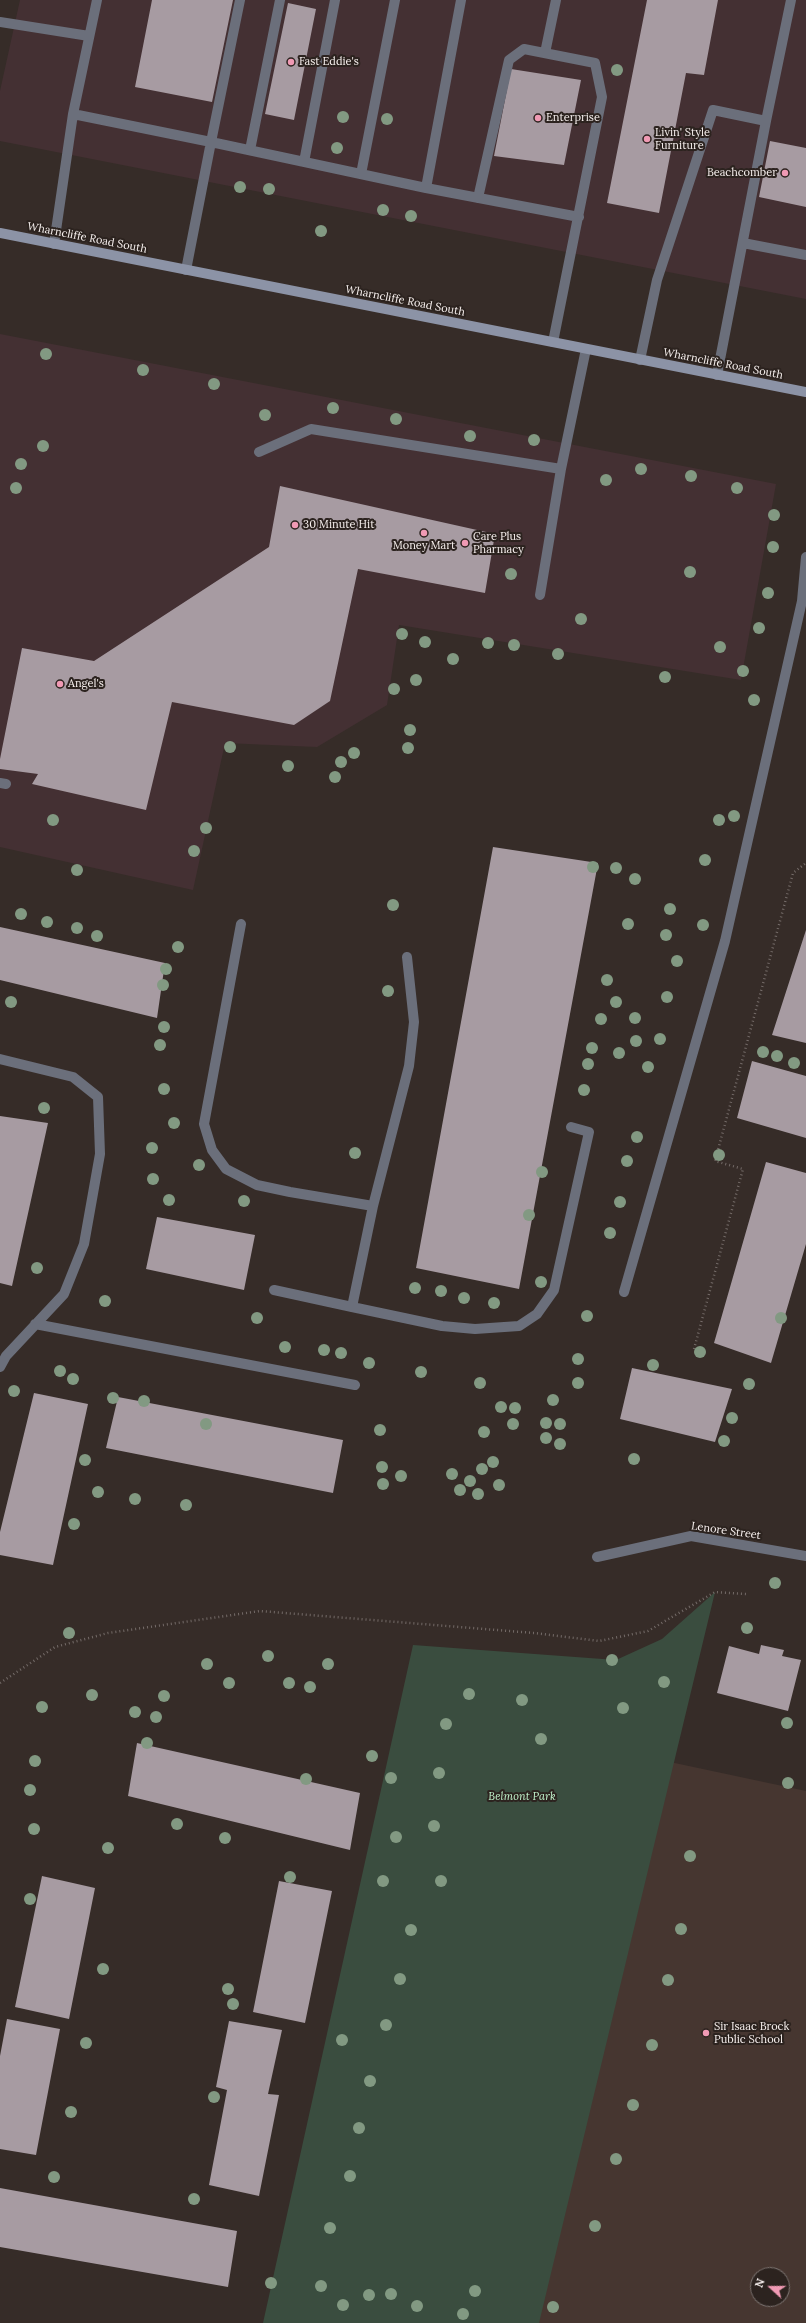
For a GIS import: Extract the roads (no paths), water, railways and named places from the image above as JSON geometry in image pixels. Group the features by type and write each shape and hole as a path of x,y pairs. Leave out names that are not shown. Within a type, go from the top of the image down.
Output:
{"main road":[{"name":"Wharncliffe Road South","path":"0,234 806,392"}],"street":[{"path":"54,244 73,114 97,0"},
{"path":"186,270 240,0"},
{"path":"250,150 280,0"},
{"path":"304,162 335,0"},
{"path":"361,174 395,0"},
{"path":"426,188 461,0"},
{"path":"545,54 556,0"},
{"path":"717,375 791,0"},
{"path":"0,22 90,36"},
{"path":"478,198 509,60 524,49 595,64 602,97 553,342"},
{"path":"640,360 657,280 713,110 766,121"},
{"path":"73,114 426,188 579,218"},
{"path":"743,243 806,255"},
{"path":"540,595 562,469 586,349"},
{"path":"259,452 312,429 562,469"},
{"path":"624,1292 725,941 802,601 806,557"},
{"path":"241,924 204,1124 212,1150 226,1169 257,1184 372,1206"},
{"path":"352,1307 372,1206 409,1066 414,1022 407,956"},
{"path":"0,1059 73,1078 98,1097 100,1154 84,1244 64,1294 6,1356 0,1367"},
{"path":"274,1290 442,1326 475,1329 519,1326 537,1314 554,1290 588,1132 571,1127"},
{"path":"35,1324 355,1385"},
{"name":"Lenore Street","path":"597,1558 690,1536 806,1556"}],"place":[{"name":"Fast Eddie's","path":"291,62"},
{"name":"Enterprise","path":"538,118"},
{"name":"Livin' Style Furniture","path":"647,139"},
{"name":"Beachcomber","path":"785,173"},
{"name":"30 Minute Hit","path":"295,525"},
{"name":"Money Mart","path":"424,533"},
{"name":"Care Plus Pharmacy","path":"465,543"},
{"name":"Angel's","path":"60,684"},
{"name":"Sir Isaac Brock Public School","path":"706,2033"}],"park label":[{"name":"Belmont Park","path":"522,1797"}]}
